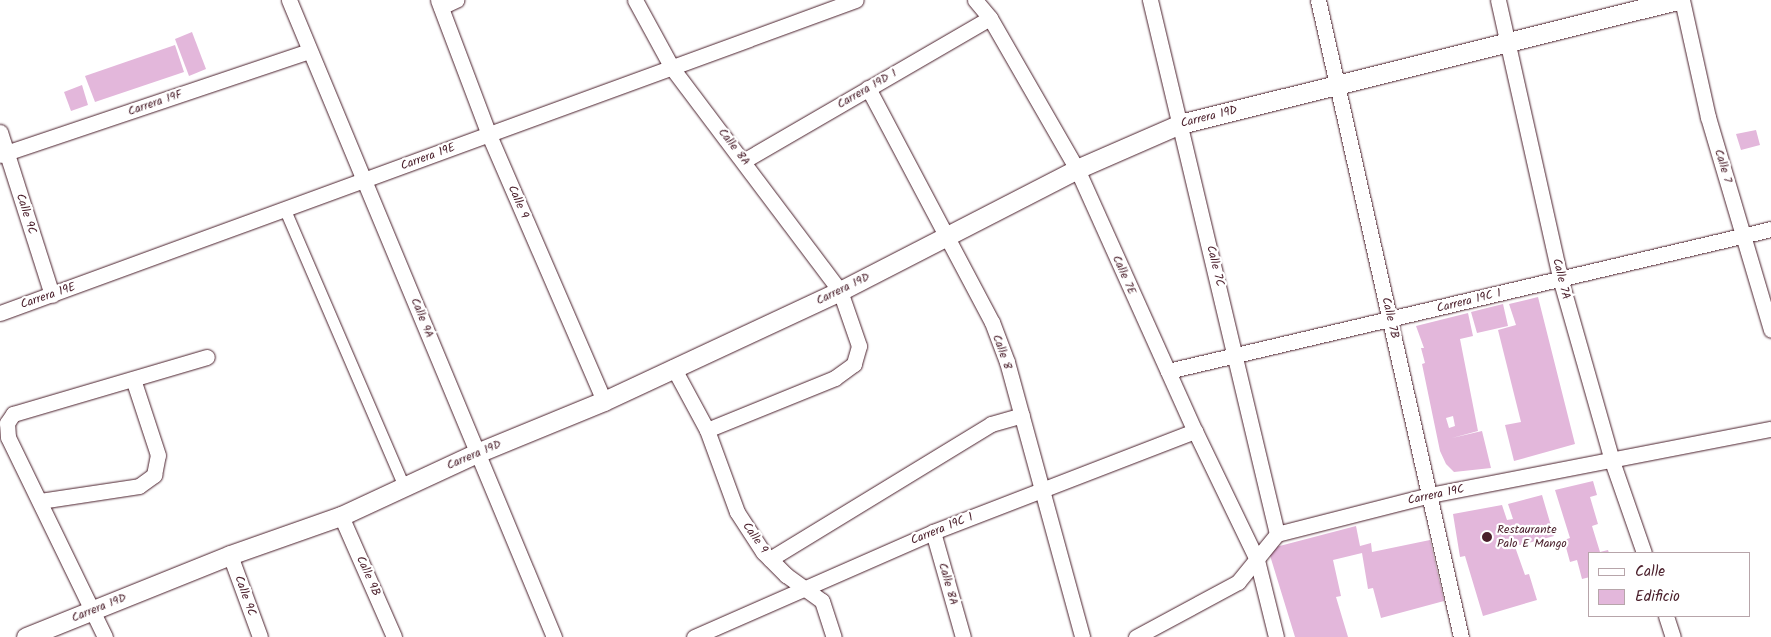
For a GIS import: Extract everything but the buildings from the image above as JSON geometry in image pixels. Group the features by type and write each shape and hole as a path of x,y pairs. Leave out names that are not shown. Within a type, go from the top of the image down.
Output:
{"street":[{"name":"Calle 9A","path":"289,0 554,637"},
{"path":"439,4 456,0"},
{"name":"Calle 8A","path":"635,0 672,68 745,160 840,291 859,346 854,364 835,378 707,430"},
{"name":"Carrera 19E","path":"0,313 856,0"},
{"name":"Calle 7E","path":"975,0 990,18 1077,169 1195,431 1257,560"},
{"name":"Calle 7C","path":"1150,0 1237,354 1277,534"},
{"name":"Calle 7B","path":"1318,0 1461,637"},
{"name":"Calle 7A","path":"1498,0 1506,43 1560,278 1612,462 1644,552"},
{"name":"Carrera 19D","path":"26,637 230,555 341,516 477,453 604,401 673,367 840,291 1077,169 1180,124 1677,0"},
{"name":"Calle 7","path":"1682,0 1708,117 1771,330"},
{"name":"Calle 9","path":"439,4 489,135 604,401"},
{"name":"Carrera 19D 1","path":"745,160 990,18"},
{"name":"Carrera 19F","path":"4,154 309,51"},
{"name":"Calle 8","path":"868,88 945,237 992,322 1022,415 1082,637"},
{"name":"Calle 9C","path":"0,132 4,154 52,295"},
{"path":"285,210 404,486"},
{"name":"Carrera 19C 1","path":"1168,372 1237,354 1390,321 1560,278 1771,229"},
{"path":"105,637 8,437 7,423 13,414 207,356"},
{"name":"Calle 9","path":"673,367 707,430 737,512 770,559 804,589 822,601 834,637"},
{"path":"40,501 139,486 154,475 158,455 133,379"},
{"path":"770,559 991,424 1022,415"},
{"name":"Carrera 19C","path":"1277,534 1430,495 1612,462 1771,428"},
{"name":"Carrera 19C 1","path":"694,637 933,532 1042,488 1195,431"},
{"name":"Calle 9B","path":"341,516 394,637"},
{"name":"Calle 8A","path":"933,532 963,637"},
{"path":"1136,637 1238,582 1277,534"},
{"name":"Calle 9C","path":"230,555 260,637"},
{"path":"1257,560 1276,637"},
{"path":"1666,617 1673,637"}],"place":[{"name":"Restaurante Palo E Mango","path":"1487,537"}]}
